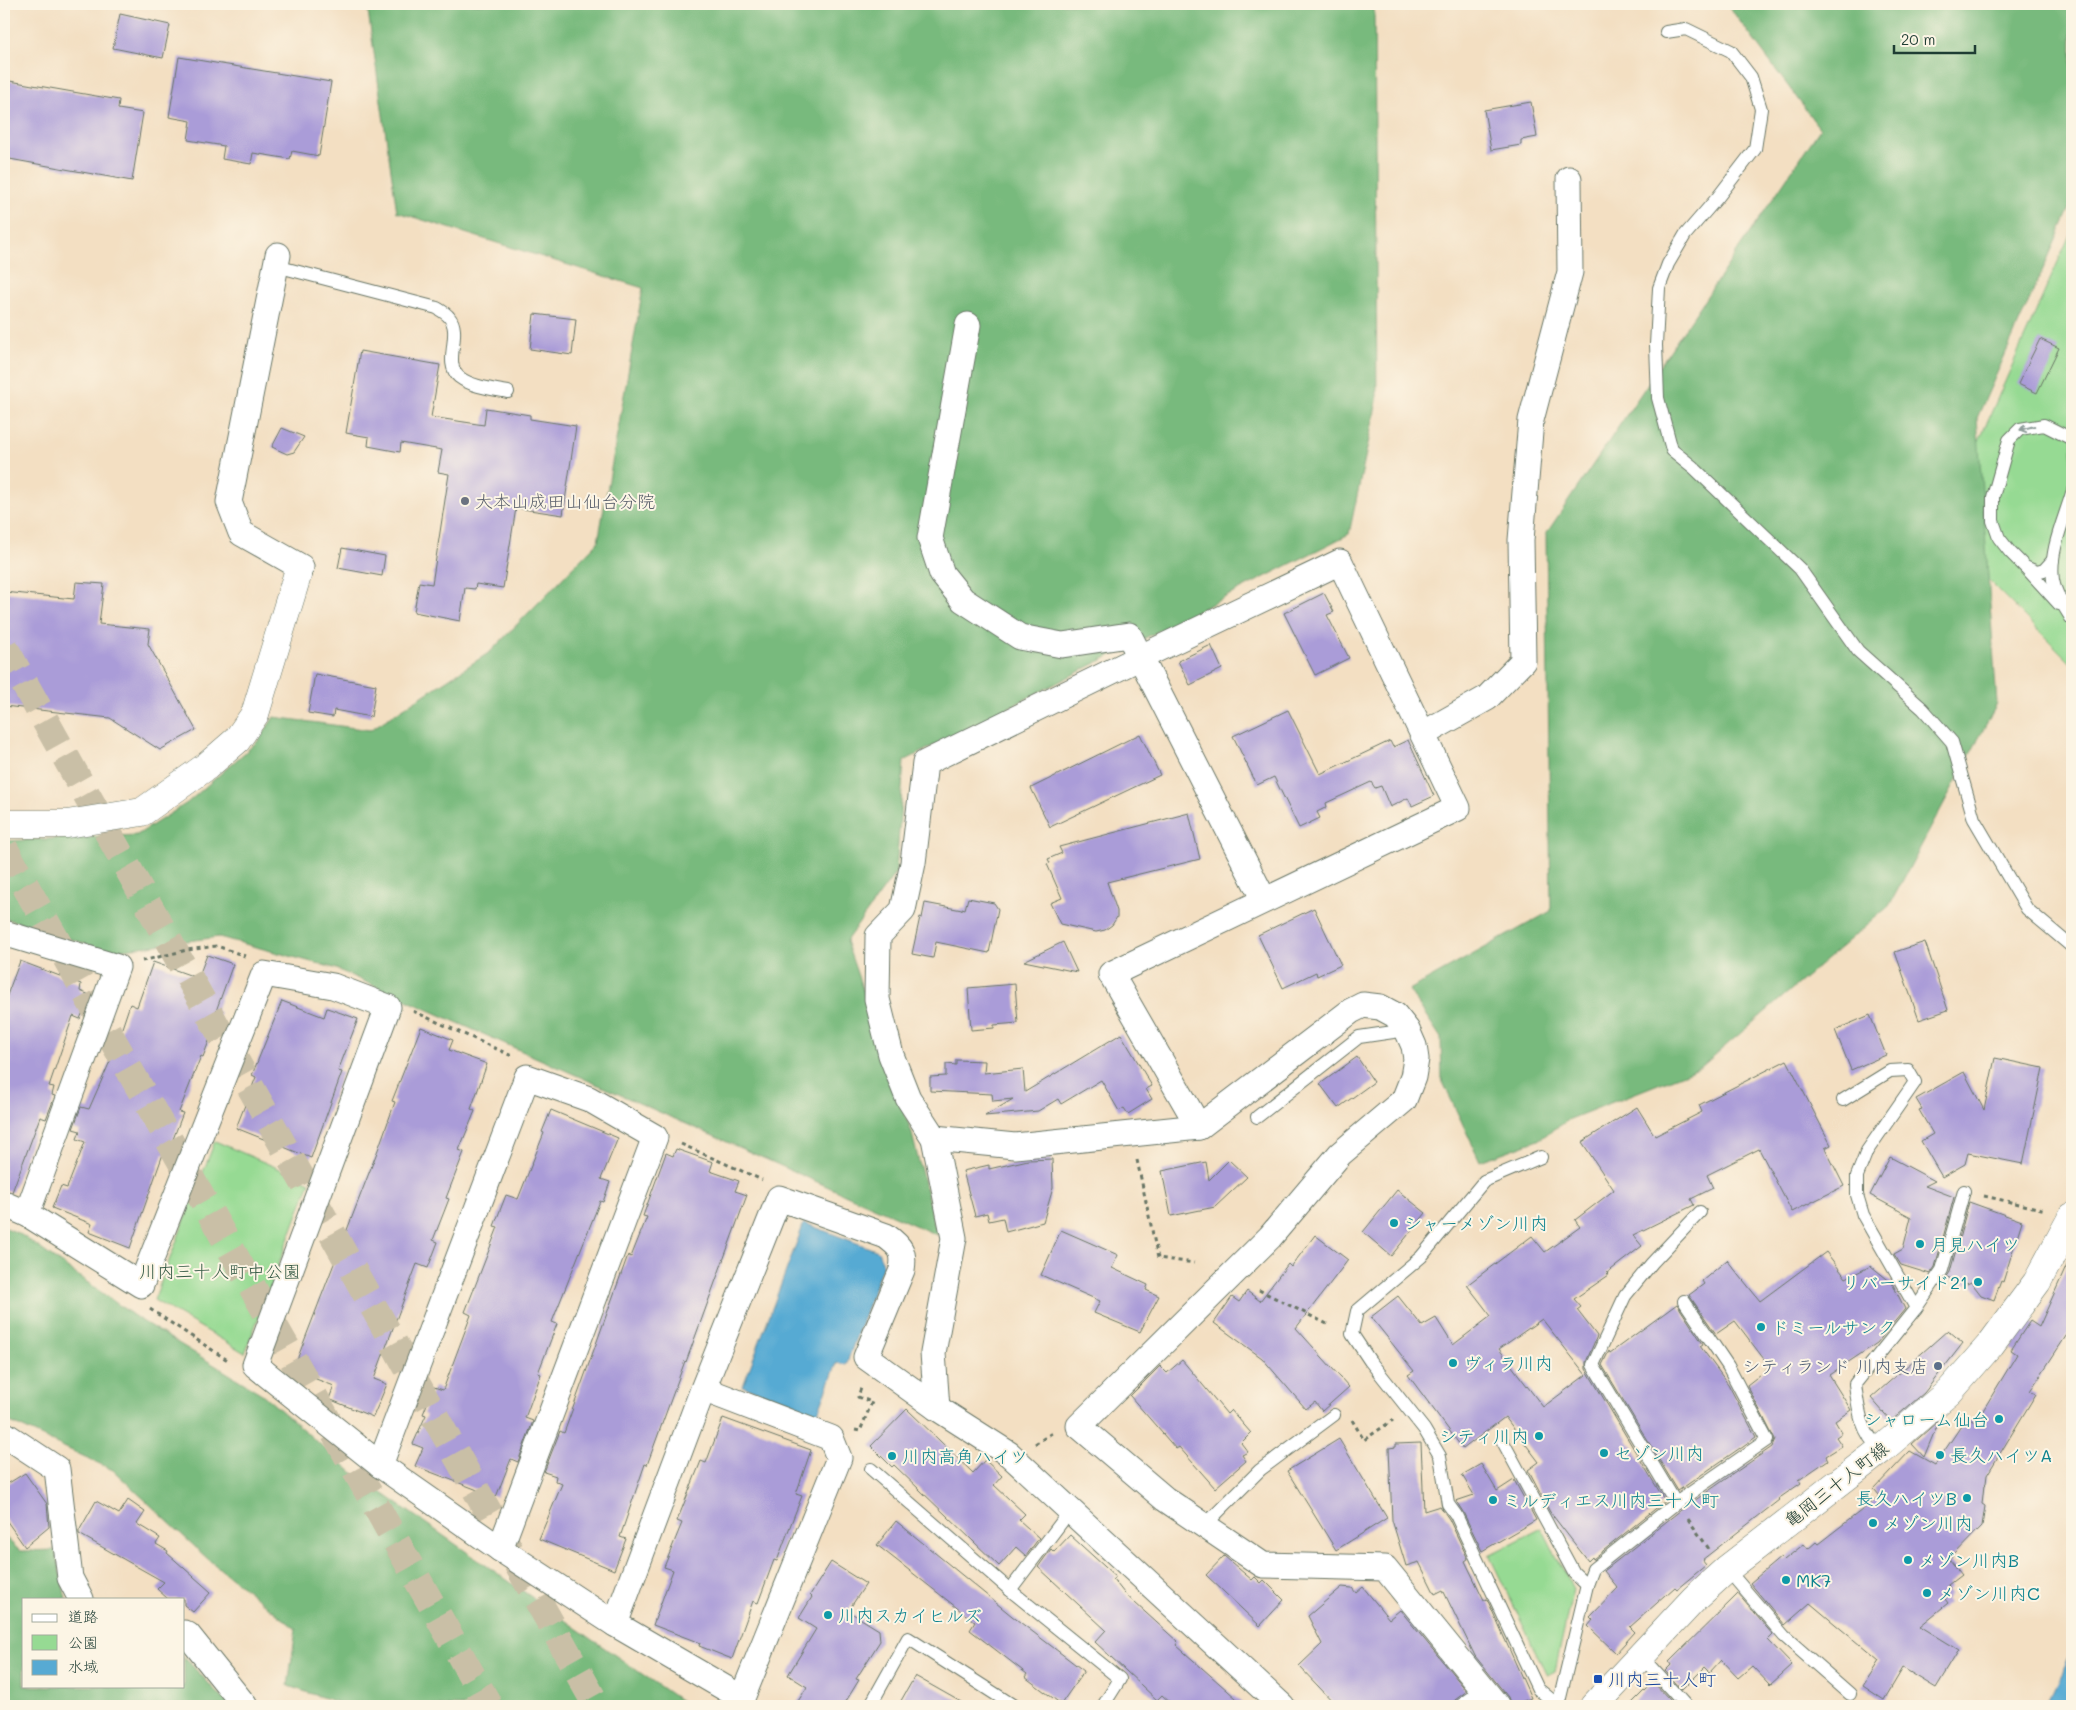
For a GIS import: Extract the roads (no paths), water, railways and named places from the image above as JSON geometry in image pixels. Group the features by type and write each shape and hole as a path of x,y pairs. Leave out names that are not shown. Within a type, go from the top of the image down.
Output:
{"street":[{"path":"1423,734 1487,698 1523,661 1521,540 1530,420 1570,272 1569,179"},
{"path":"4,824 66,824 142,812 207,766 238,740 255,714 301,567 241,533 229,502 277,261"},
{"path":"968,325 930,538 942,574 963,600 1020,637 1062,645 1129,635 1139,658 1264,900"},
{"path":"938,1408 933,1353 954,1238 934,1138 908,1098 891,1055 877,999 878,936 903,910 914,863 925,762 1340,562 1458,808 1111,974 1199,1127"},
{"path":"4,933 118,967 27,1214"},
{"path":"4,1204 27,1214 141,1285 264,974 333,986 388,1006 256,1365 380,1465 500,1549 615,1624 742,1698 839,1458 831,1438 703,1389"},
{"path":"934,1138 1015,1146 1199,1127 1351,1011 1363,1006 1380,1007 1395,1015 1407,1030 1414,1046 1416,1059 1413,1077 1404,1100 1340,1154 1270,1237 1079,1426 1165,1499 1264,1566 1385,1568 1490,1698"},
{"path":"380,1465 527,1077 589,1099 655,1137 500,1549"},
{"path":"615,1624 703,1389 780,1198 886,1236 898,1245 904,1258 902,1270 866,1357 938,1408 1009,1454 1282,1706"},
{"name":"亀岡三十人町線","path":"1594,1706 1695,1598 1719,1560 1881,1450 1949,1392 1970,1370 2037,1282 2062,1214"},
{"path":"4,1434 57,1469 70,1578 80,1598"},
{"path":"185,1634 245,1706"}],"lane":[{"path":"1666,32 1686,29 1731,51 1752,77 1761,109 1755,149 1718,197 1685,235 1668,264 1659,288 1656,345 1658,398 1672,450 1800,569 1858,651 1923,709 1952,742 1974,819 2026,909 2072,947"},
{"path":"277,261 437,308 450,318 454,330 453,365 458,376 474,384 508,392"},
{"path":"2072,439 2044,425 2020,429 2009,440 1993,497 1993,521 1999,538 2072,619"},
{"path":"2072,493 2053,560 2053,580 2059,598 2072,619"},
{"path":"2025,567 2037,572 2044,570 2053,560"},
{"path":"1257,1117 1359,1037 1407,1030"},
{"path":"1843,1100 1890,1071 1908,1070 1915,1082 1867,1151 1857,1176 1857,1195 1864,1215 1916,1308"},
{"path":"1541,1156 1484,1181 1421,1257 1357,1311 1352,1334 1370,1361 1424,1429 1440,1456 1448,1504 1456,1515 1538,1689 1559,1706 1587,1585 1593,1569 1676,1503 1767,1440 1728,1366 1684,1301"},
{"path":"1881,1450 1870,1442 1858,1412 1855,1384 1916,1308 1942,1270 1964,1191"},
{"path":"1676,1503 1594,1365 1625,1296 1652,1263 1700,1212"},
{"path":"1204,1525 1260,1470 1334,1415"},
{"path":"1502,1440 1574,1573 1587,1585"},
{"path":"871,1470 1010,1590 1120,1679 1103,1706"},
{"path":"1010,1590 1070,1511"},
{"path":"1719,1560 1784,1636 1850,1694"},
{"path":"870,1706 908,1638 1014,1706"},
{"path":"1640,1656 1686,1706"},
{"path":"1460,1706 1490,1698"}],"water":[{"path":"804,1223 878,1251 883,1264 846,1365 837,1363 817,1415 743,1386"},
{"path":"2072,1652 2072,1706 2046,1706"}],"tunnel":[{"path":"4,647 597,1706"},
{"path":"4,848 489,1706"}],"place":[{"name":"大本山成田山仙台分院","path":"465,501"},
{"name":"シャーメゾン川内","path":"1394,1223"},
{"name":"月見ハイツ","path":"1920,1244"},
{"name":"リバーサイド21","path":"1978,1282"},
{"name":"ドミールサンク","path":"1761,1327"},
{"name":"ヴィラ川内","path":"1453,1363"},
{"name":"シティランド 川内支店","path":"1938,1366"},
{"name":"シャローム仙台","path":"1999,1419"},
{"name":"シティ川内","path":"1539,1436"},
{"name":"セゾン川内","path":"1604,1453"},
{"name":"長久ハイツA","path":"1940,1455"},
{"name":"川内高角ハイツ","path":"892,1456"},
{"name":"長久ハイツB","path":"1967,1498"},
{"name":"ミルディエス川内三十人町","path":"1493,1500"},
{"name":"メゾン川内","path":"1873,1523"},
{"name":"メゾン川内B","path":"1908,1560"},
{"name":"MK7","path":"1786,1580"},
{"name":"メゾン川内C","path":"1927,1593"},
{"name":"川内スカイヒルズ","path":"828,1615"},
{"name":"川内三十人町","path":"1598,1679"}],"park label":[{"name":"川内三十人町中公園","path":"220,1271"}]}
